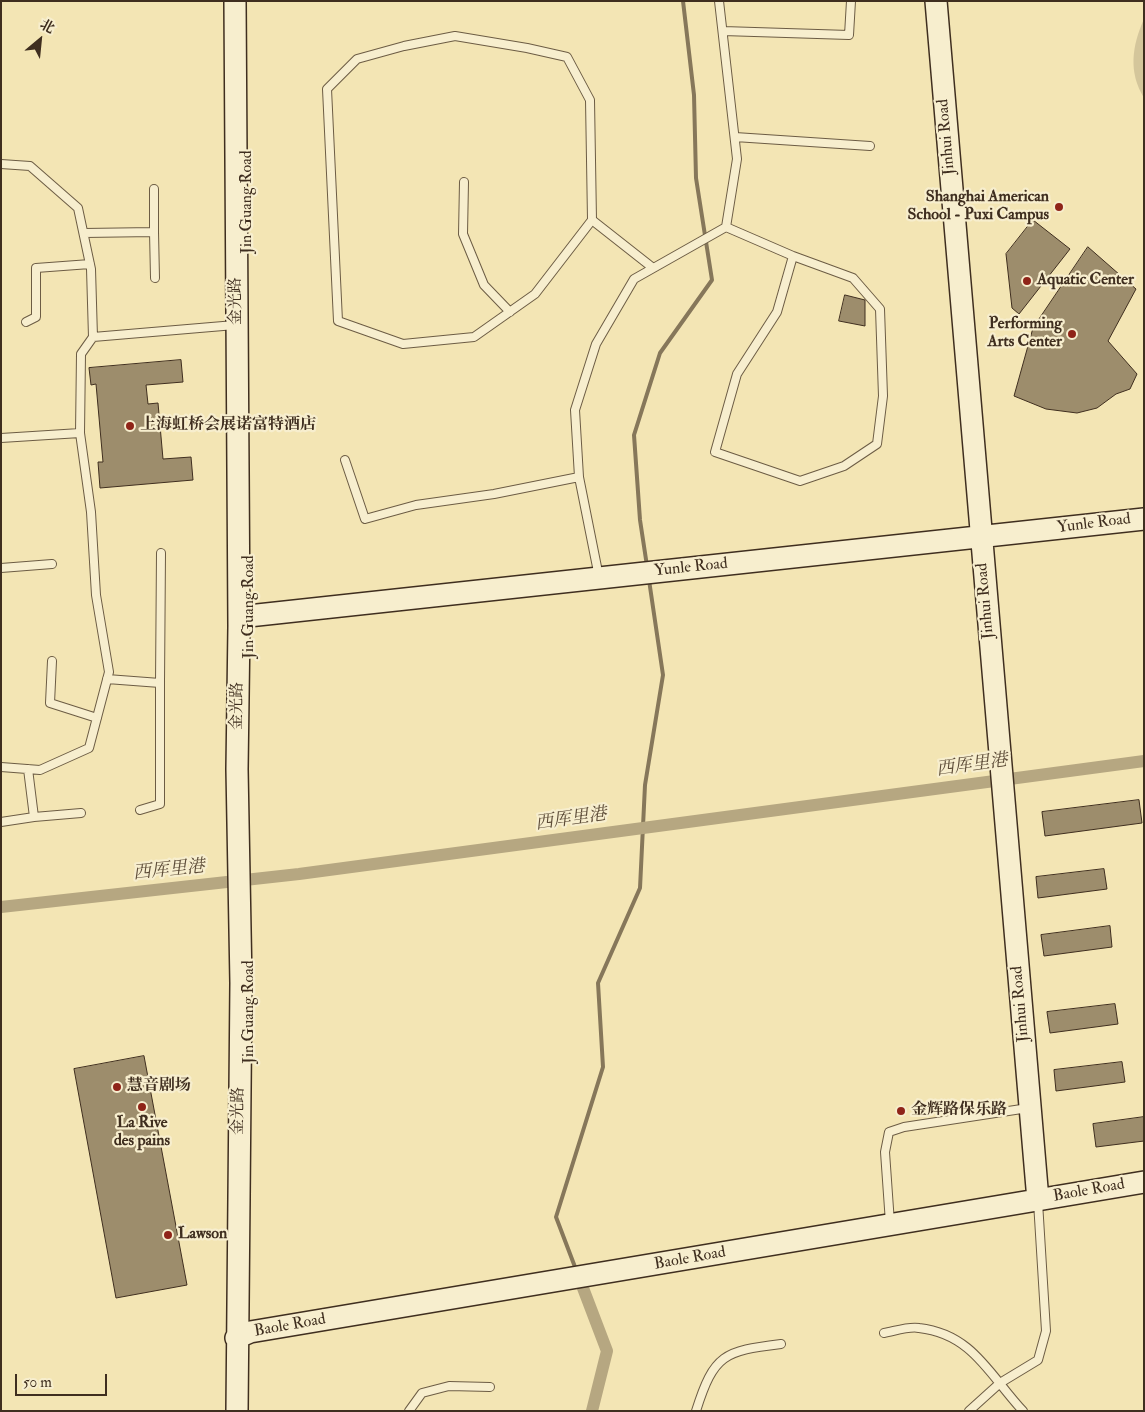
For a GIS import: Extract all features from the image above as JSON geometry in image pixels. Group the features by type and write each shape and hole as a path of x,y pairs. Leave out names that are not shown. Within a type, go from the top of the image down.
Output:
{"street":[{"name":"金光路","path":"235,1 242,325"},
{"name":"Jin Guang Road","path":"243,1335 245,615 242,325 249,192 244,1"},
{"name":"Jinhui Road","path":"936,1 1038,1200"},
{"name":"Yunle Road","path":"245,615 981,538 1144,519"},
{"name":"Baole Road","path":"243,1335 1144,1182"},
{"path":"237,1411 243,1335"},
{"path":"243,1335 251,1411"}],"lane":[{"path":"719,1 737,159 726,227"},
{"path":"723,31 849,35 852,1"},
{"path":"455,36 567,57 590,100 592,220 535,294 474,337 403,344 338,321 327,89 357,59 404,46 455,36"},
{"path":"735,137 870,146"},
{"path":"1,164 30,166 78,208 84,233 90,264 93,337 81,354 80,433 91,512 96,595 109,672 89,748 40,770 1,767"},
{"path":"464,182 463,234 484,285 510,312"},
{"path":"154,189 155,278"},
{"path":"592,220 653,268"},
{"path":"599,577 579,477 575,410 596,344 634,279 698,241 726,227"},
{"path":"726,227 793,256 853,278 880,309 883,396 877,444 844,466 800,481 715,452 737,374 777,312 793,256"},
{"path":"84,233 154,232"},
{"path":"26,322 36,316 36,268 90,264"},
{"path":"93,337 242,325"},
{"path":"1,438 80,433"},
{"path":"345,460 365,519 416,505 494,494 579,477"},
{"path":"140,810 160,804 160,553"},
{"path":"1,568 52,564"},
{"path":"52,662 50,703 96,718"},
{"path":"107,679 160,683"},
{"path":"28,769 34,817"},
{"path":"1,822 81,813"},
{"path":"890,1225 885,1152 889,1132 904,1126 1030,1108"},
{"path":"969,1411 1000,1382 1038,1360 1046,1332 1038,1200"},
{"path":"884,1333 918,1327 942,1333 970,1349 984,1361 1022,1411"},
{"path":"696,1411 703,1390 715,1367 728,1354 746,1348 781,1344"},
{"path":"409,1411 422,1393 449,1386 490,1387"}],"shaded area":[{"path":"1144,19 1144,98 1136,78 1134,59 1137,39"}],"building":[{"name":"Aquatic Center","path":"1033,220 1070,249 1019,314 1012,308 1006,254"},
{"name":"Performing Arts Center","path":"1088,247 1136,289 1108,341 1137,374 1130,389 1116,394 1097,408 1077,413 1046,409 1014,396 1033,328"},
{"path":"845,295 865,300 865,326 839,321"},
{"name":"上海虹桥会展诺富特酒店","path":"181,360 183,382 146,385 148,404 158,403 163,459 191,457 193,480 100,488 98,462 103,462 96,384 91,385 89,368"},
{"path":"1139,800 1142,823 1045,836 1042,812"},
{"path":"1104,869 1107,889 1038,898 1036,877"},
{"path":"1110,926 1112,947 1044,956 1041,935"},
{"path":"1115,1004 1118,1024 1050,1033 1047,1012"},
{"path":"144,1056 187,1285 116,1298 74,1069"},
{"path":"1122,1062 1125,1082 1056,1091 1054,1070"},
{"path":"1144,1117 1144,1141 1096,1147 1093,1124"}],"waterway":[{"path":"647,566 640,520 634,435 660,353 712,280 696,178 694,95 683,1"},
{"path":"575,1267 556,1217 603,1067 598,983 640,888 645,785 663,675 649,580"},
{"name":"西厍里港","path":"1,907 299,874 1144,761"},
{"path":"583,1288 607,1351 592,1411"}],"place":[{"name":"Shanghai American School - Puxi Campus","path":"1059,207"},
{"name":"Aquatic Center","path":"1027,281"},
{"name":"Performing Arts Center","path":"1072,334"},
{"name":"上海虹桥会展诺富特酒店","path":"130,426"},
{"name":"慧音剧场","path":"117,1087"},
{"name":"La Rive des pains","path":"142,1107"},
{"name":"金辉路保乐路","path":"901,1111"},
{"name":"Lawson","path":"168,1235"}]}
